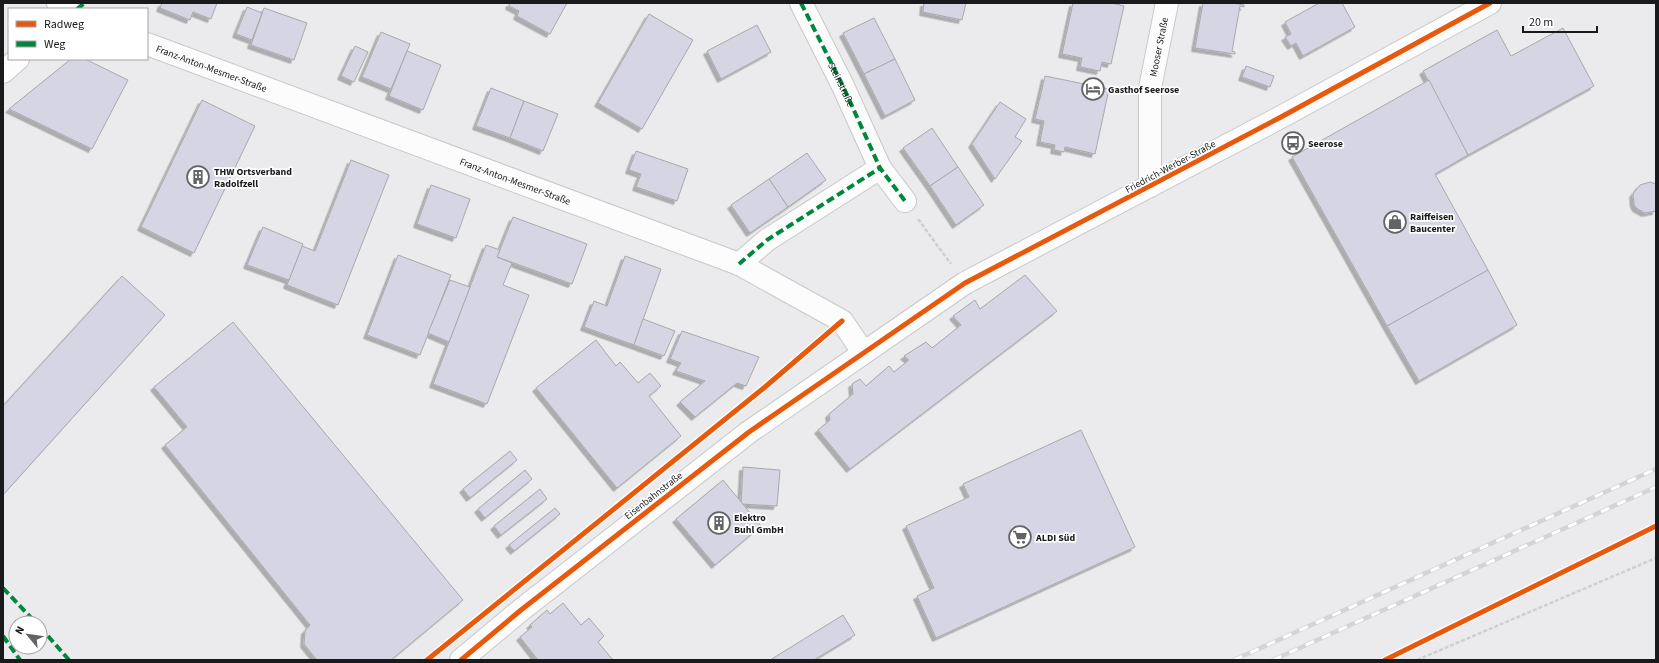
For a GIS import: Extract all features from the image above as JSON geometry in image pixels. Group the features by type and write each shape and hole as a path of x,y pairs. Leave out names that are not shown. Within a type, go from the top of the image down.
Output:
{"street":[{"name":"Steinstraße","path":"800,3 842,86 880,168 905,201"},
{"name":"Mooser Straße","path":"1150,186 1150,88 1167,3"},
{"name":"Friedrich-Werber-Straße","path":"863,352 965,283 1281,117 1490,3"},
{"name":"Franz-Anton-Mesmer-Straße","path":"148,44 739,264 842,321 863,352"},
{"path":"3,72 17,60"},
{"path":"739,264 767,240 880,168"},
{"name":"Eisenbahnstraße","path":"461,660 527,606 749,432 863,352"}],"path":[{"path":"905,201 965,283"},
{"path":"1417,660 1656,558"}],"building":[{"path":"162,3 217,3 211,19 193,12 190,20 160,8"},
{"path":"510,3 567,3 550,34 517,16 519,11 509,6"},
{"path":"924,3 966,3 962,20 923,12"},
{"path":"1073,3 1112,3 1124,6 1111,64 1102,62 1100,71 1080,67 1082,58 1062,54"},
{"path":"1203,3 1233,3 1244,5 1244,7 1240,6 1232,51 1235,52 1235,54 1195,48"},
{"path":"1319,3 1342,3 1355,27 1303,56 1296,43 1291,46 1285,37 1291,34 1285,22"},
{"path":"247,7 262,13 252,40 236,34"},
{"path":"264,8 307,23 294,60 251,45"},
{"path":"649,14 693,40 642,129 598,103"},
{"path":"874,18 895,59 864,74 843,33"},
{"path":"757,25 771,52 721,79 707,51"},
{"path":"1563,28 1594,86 1468,155 1423,71 1497,30 1511,56"},
{"path":"381,32 410,44 391,89 362,77"},
{"path":"355,46 368,52 354,82 341,76"},
{"path":"407,51 441,65 423,110 389,96"},
{"path":"895,59 915,100 885,116 864,74"},
{"path":"70,60 87,60 128,80 92,149 9,109"},
{"path":"1246,66 1274,76 1270,87 1242,77"},
{"path":"1045,76 1109,89 1095,154 1065,147 1064,152 1054,150 1055,145 1040,142 1044,121 1035,119"},
{"name":"Raiffeisen Baucenter","path":"1429,80 1468,155 1435,174 1488,270 1387,326 1292,157"},
{"path":"491,88 524,101 510,138 476,126"},
{"name":"THW Ortsverband Radolfzell","path":"202,100 255,126 194,253 141,227"},
{"path":"524,101 558,114 543,151 510,138"},
{"path":"1000,102 1026,119 1015,137 1022,141 995,179 972,144"},
{"path":"932,128 958,167 930,186 903,148"},
{"path":"636,151 688,169 677,201 636,187 641,174 629,170"},
{"path":"807,153 826,180 788,207 769,179"},
{"path":"351,160 389,175 338,305 287,285 302,246 315,251"},
{"path":"958,167 984,205 956,225 930,186"},
{"path":"769,179 788,207 750,233 731,205"},
{"path":"1650,182 1656,184 1656,211 1645,213 1636,208 1633,194 1640,185"},
{"path":"431,185 470,199 456,238 417,224"},
{"path":"513,217 587,244 572,284 497,257"},
{"path":"263,227 303,244 289,280 247,265"},
{"path":"486,245 500,250 497,257 512,263 503,285 529,295 487,404 433,384"},
{"path":"398,255 451,275 420,355 367,335"},
{"path":"625,256 661,269 634,345 584,327 594,301 607,306"},
{"path":"1488,270 1517,325 1419,381 1387,326"},
{"path":"1025,275 1057,311 850,469 818,430 830,420 829,414 853,394 852,384 860,379 866,386 889,366 894,372 909,360 904,356 926,342 932,348 961,325 953,316 975,300 980,309"},
{"path":"122,276 165,315 3,495 3,406"},
{"path":"450,280 470,287 449,342 428,333"},
{"path":"643,319 675,331 664,356 634,345"},
{"path":"233,322 463,600 391,660 317,660 304,644 305,631 310,625 165,445 187,427 154,387"},
{"path":"682,331 759,357 746,386 737,383 695,417 680,402 705,381 676,371 681,363 670,359"},
{"path":"596,340 616,366 620,362 638,383 650,373 661,386 649,396 681,436 617,488 536,388"},
{"name":"ALDI Süd","path":"1081,430 1135,547 936,638 917,596 934,588 906,526 969,497 963,484"},
{"path":"510,451 517,460 470,498 463,489"},
{"path":"743,467 780,470 777,506 741,504"},
{"path":"525,470 532,479 485,518 478,509"},
{"name":"Elektro Buhl GmbH","path":"723,480 761,526 715,565 676,519"},
{"path":"540,489 547,499 501,535 494,526"},
{"path":"555,508 560,514 514,551 509,545"},
{"path":"563,603 581,625 589,618 604,636 598,642 613,660 538,660 520,637 532,627 530,625 547,610 550,614"},
{"path":"843,615 855,635 814,660 770,660"}],"railway":[{"path":"1234,660 1656,469"},
{"path":"1273,660 1656,487"}],"marked path":[{"path":"78,8 85,3"},
{"path":"801,3 843,86 880,168 905,201"},
{"path":"739,264 767,240 880,168"},
{"path":"3,588 28,615"},
{"path":"3,636 20,660"},
{"path":"48,636 69,660"}],"cycle path":[{"path":"461,660 521,610 749,432 965,283 1281,117 1490,3"},
{"path":"427,660 765,387 842,321"},
{"path":"1385,660 1656,526"}],"place":[{"name":"Gasthof Seerose","path":"1093,89"},
{"name":"Seerose","path":"1293,143"},
{"name":"THW Ortsverband Radolfzell","path":"198,177"},
{"name":"Raiffeisen Baucenter","path":"1395,222"},
{"name":"Elektro Buhl GmbH","path":"719,523"},
{"name":"ALDI Süd","path":"1020,537"}]}
